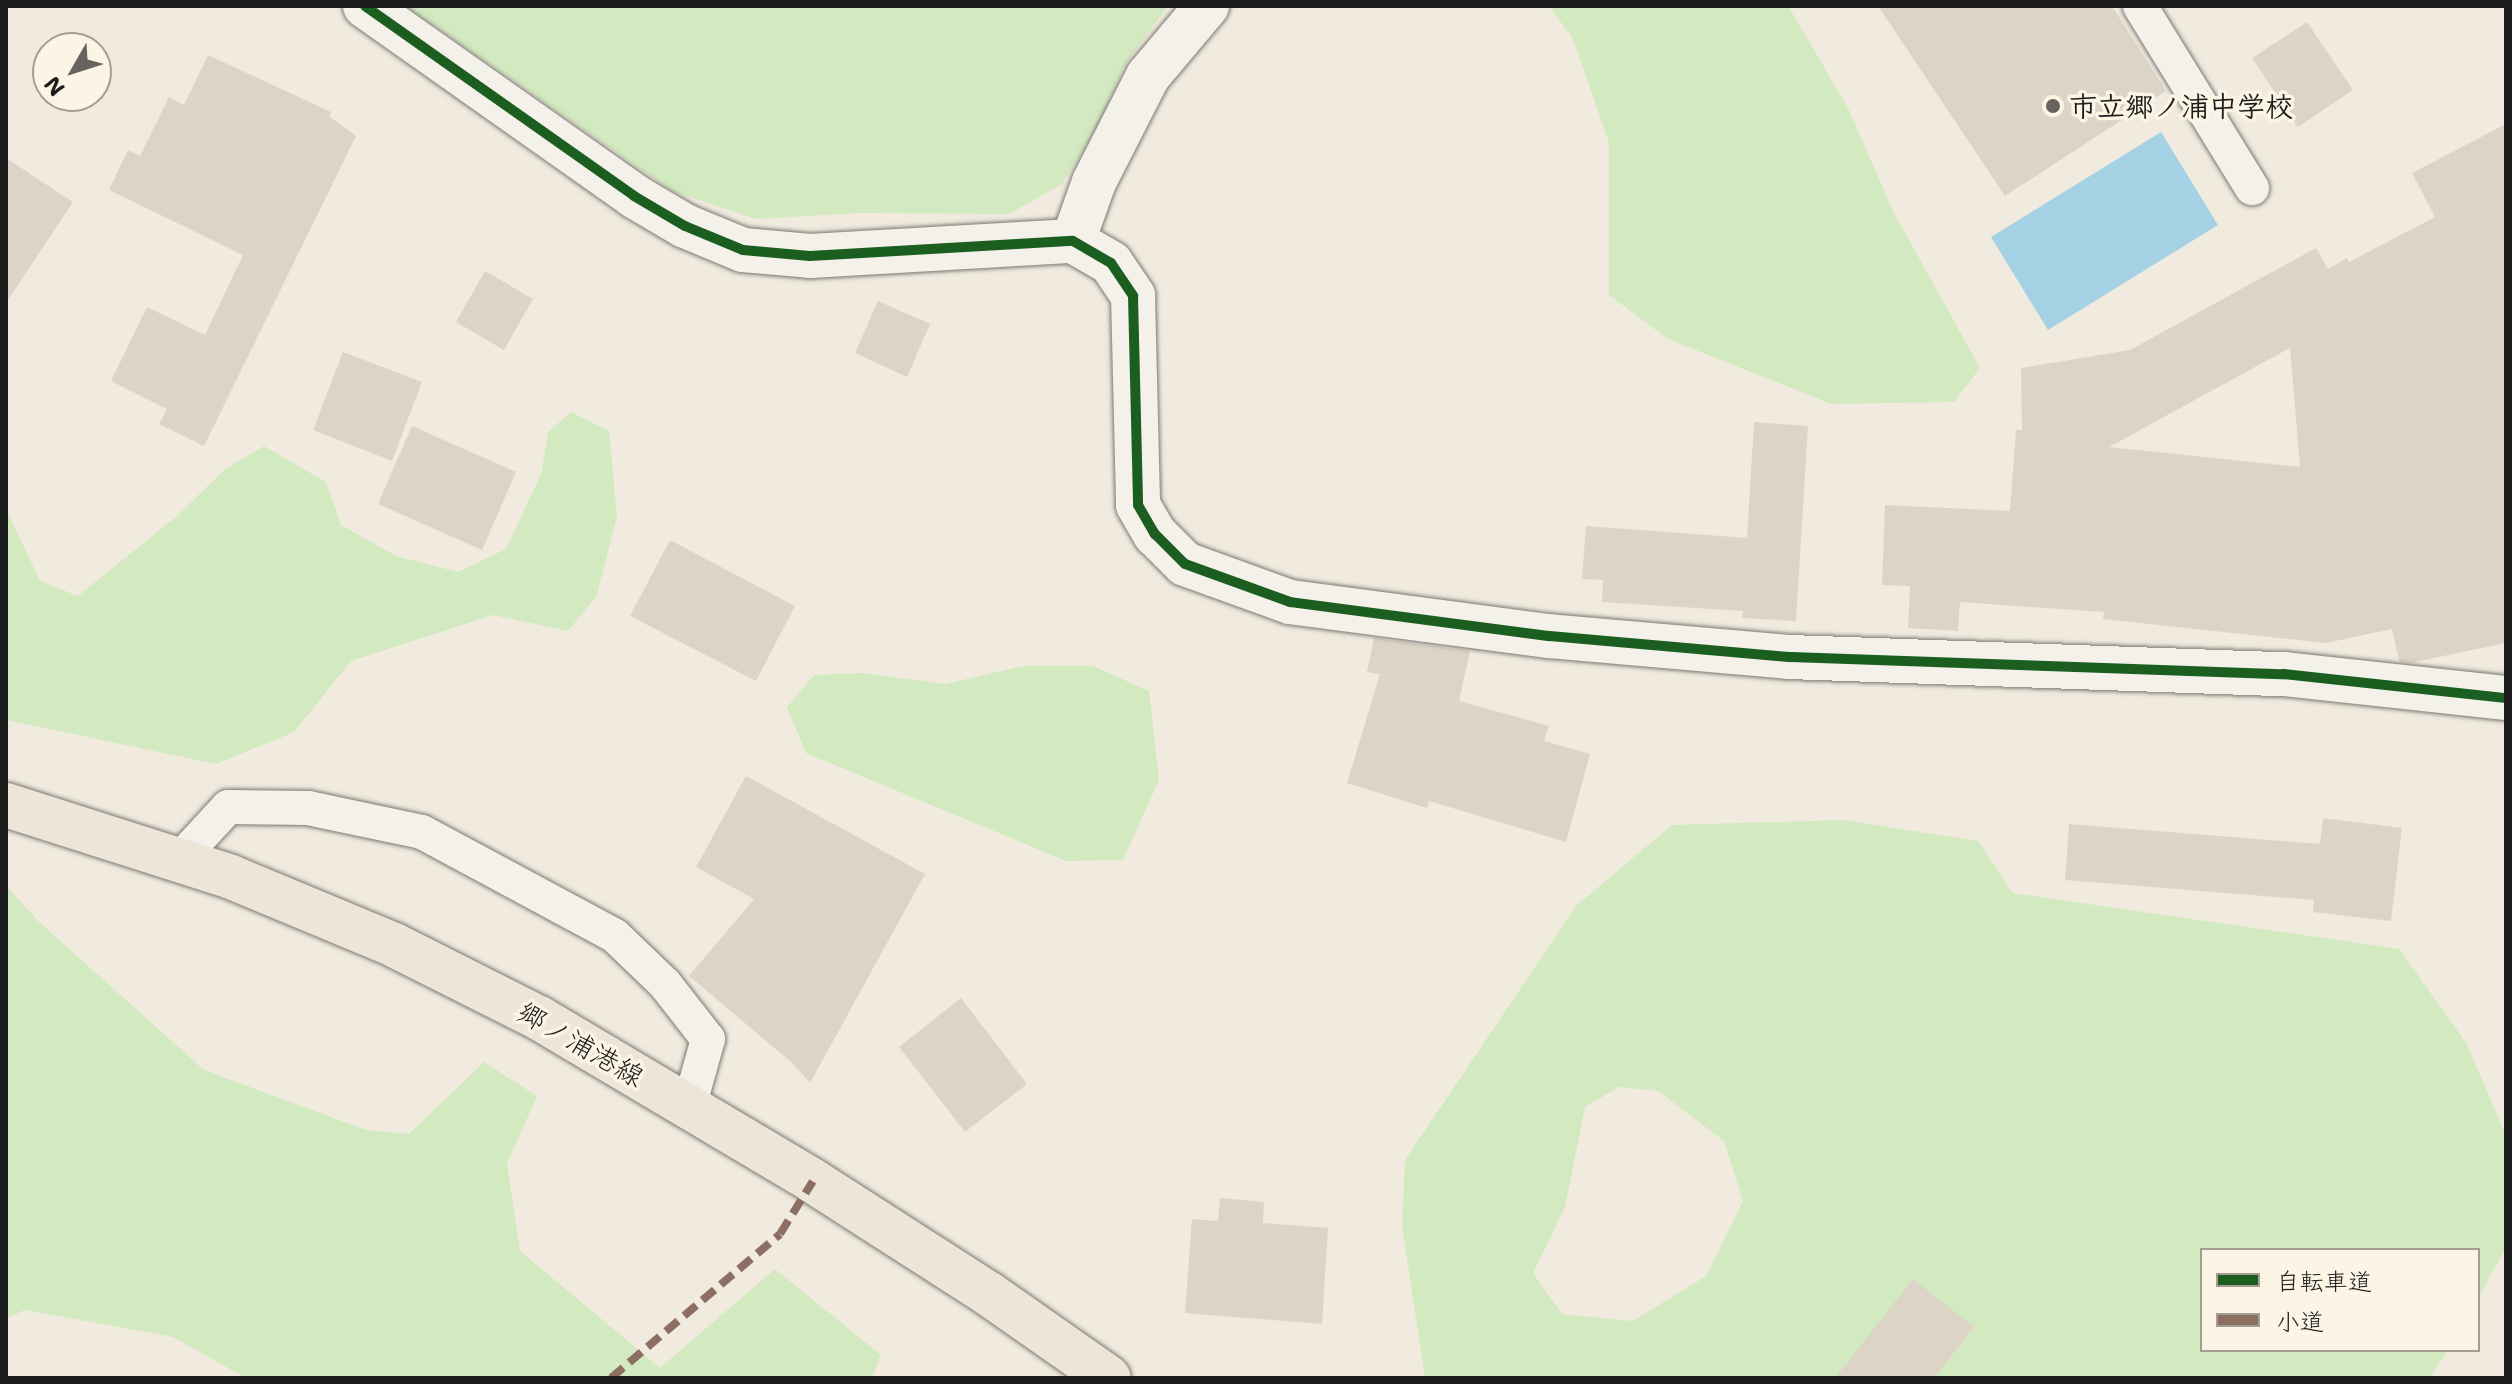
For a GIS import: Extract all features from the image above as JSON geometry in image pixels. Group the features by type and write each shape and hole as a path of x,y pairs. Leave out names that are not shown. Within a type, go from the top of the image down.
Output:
{"main road":[{"name":"郷ノ浦港線","path":"6,805 231,877 394,945 539,1018 901,1237 1109,1378"}],"street":[{"path":"365,6 634,196 685,226 743,250 810,256 1073,241 1111,263 1133,296 1138,505 1155,534 1185,564 1290,602 1549,636 1789,657 2284,674 2506,698"},
{"path":"1073,241 1094,182 1148,76 1207,6"}],"lane":[{"path":"2140,6 2252,188"},
{"path":"179,860 228,807 308,808 422,832 615,936 665,984 708,1039 689,1107"}],"green space":[{"path":"406,6 1168,6 1126,63 1098,127 1062,184 1009,214 858,213 756,219 672,191"},
{"path":"1549,6 1788,6 1847,106 1893,211 1980,368 1954,402 1831,404 1668,339 1609,295 1609,143 1573,39"},
{"path":"571,412 609,431 617,516 597,595 568,631 493,615 351,661 294,732 216,764 6,720 6,509 40,581 78,596 177,516 225,469 264,446 326,482 341,525 396,556 458,572 506,549 541,474 548,432"},
{"path":"1024,666 1093,666 1149,691 1159,780 1123,860 1066,861 806,753 787,707 814,675 863,673 945,684"},
{"path":"1843,820 1978,841 2013,893 2399,949 2467,1044 2506,1136 2506,1248 2480,1294 2480,1248 2200,1248 2200,1352 2448,1352 2429,1378 1425,1378 1402,1226 1405,1160 1576,906 1672,825","holes":["1619,1087 1658,1091 1724,1141 1743,1201 1706,1276 1633,1321 1562,1314 1533,1273 1565,1207 1585,1107"]},
{"path":"6,885 38,921 204,1070 366,1130 409,1134 484,1062 537,1096 507,1164 520,1251 660,1368 775,1269 881,1355 872,1378 246,1378 173,1337 25,1310 6,1318"}],"water":[{"path":"2161,132 2218,225 2048,330 1991,237"}],"building":[{"path":"1878,6 2112,6 2166,91 2005,196"},
{"path":"2307,22 2353,90 2298,127 2252,58"},
{"path":"208,55 331,112 329,116 356,136 204,446 159,424 167,409 111,381 147,307 205,335 243,255 109,190 128,150 140,156 169,97 184,105"},
{"path":"2506,124 2506,643 2410,663 2399,661 2392,629 2326,643 2103,619 2104,612 1960,602 1958,631 1908,628 1910,586 1882,585 1885,505 2010,511 2016,430 2022,430 2021,368 2130,350 2316,248 2328,269 2347,258 2349,262 2435,217 2412,173","holes":["2290,348 2300,467 2109,447"]},
{"path":"6,158 73,202 6,303"},
{"path":"485,271 533,299 504,350 456,322"},
{"path":"878,301 930,324 907,377 855,353"},
{"path":"343,352 422,382 392,461 313,430"},
{"path":"1754,422 1808,426 1796,621 1742,618 1743,611 1602,602 1603,580 1582,579 1586,526 1747,538"},
{"path":"412,426 516,472 482,550 378,504"},
{"path":"670,540 795,606 756,681 630,616"},
{"path":"1374,638 1470,651 1459,701 1549,726 1544,741 1590,754 1566,842 1429,801 1427,808 1347,783 1380,674 1367,672"},
{"path":"746,776 925,874 810,1083 790,1061 689,976 754,899 696,867"},
{"path":"2323,818 2402,828 2391,921 2313,912 2314,900 2065,880 2069,824 2320,844"},
{"path":"961,998 1027,1084 965,1132 899,1047"},
{"path":"1220,1198 1264,1202 1263,1223 1328,1228 1322,1324 1185,1313 1192,1219 1218,1221"},
{"path":"1913,1279 1974,1327 1934,1378 1835,1378"}],"marked path":[{"path":"611,1378 780,1234 813,1181"}],"cycle path":[{"path":"365,6 634,196 685,226 743,250 810,256 1073,241 1111,263 1133,296 1138,505 1155,534 1185,564 1290,602 1549,636 1789,657 2284,674 2506,698"}],"place":[{"name":"市立郷ノ浦中学校","path":"2053,106"}]}
